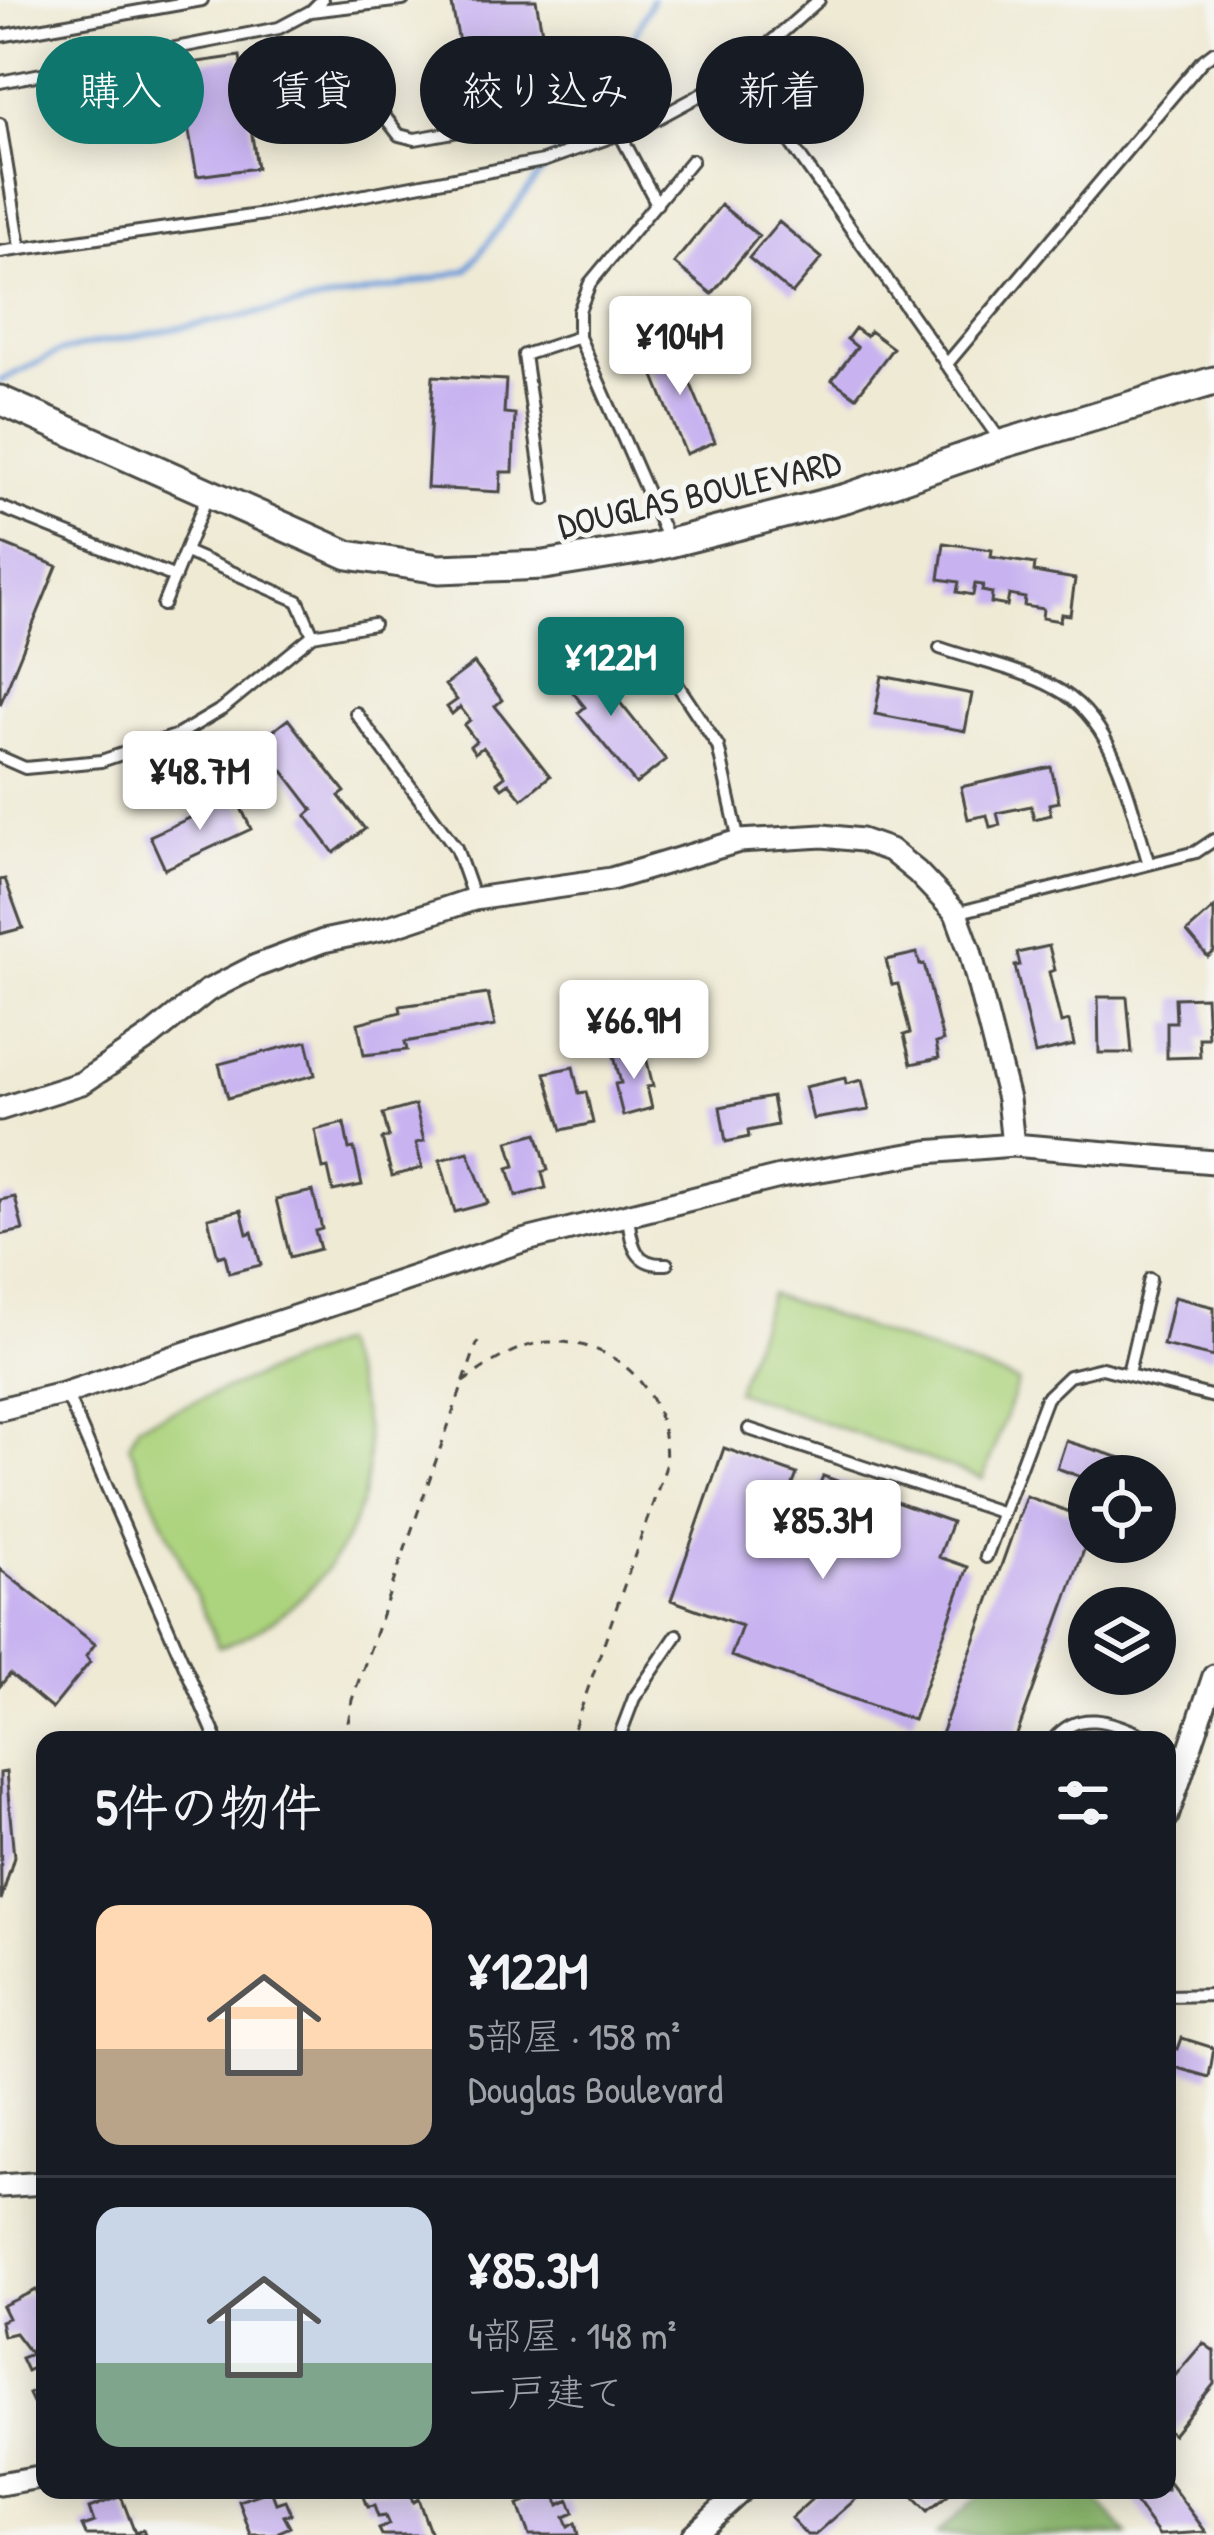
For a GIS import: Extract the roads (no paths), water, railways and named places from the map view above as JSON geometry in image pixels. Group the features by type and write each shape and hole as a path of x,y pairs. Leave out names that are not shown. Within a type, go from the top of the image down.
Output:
{"street":[{"name":"DOUGLAS BOULEVARD","path":"0,400 348,554 439,569 544,565 669,543 846,498 1002,444 1214,381"},
{"path":"0,1109 82,1083 207,991 323,941 386,928 473,899 611,879 739,841 823,836 861,840 890,850 956,914 1008,1099 1013,1145"},
{"path":"0,1409 66,1394 522,1241 781,1177 926,1152 1013,1145 1214,1162"},
{"path":"1177,1749 1214,1676"},
{"path":"0,2186 36,2183"},
{"path":"0,2484 36,2478"},
{"path":"693,2535 732,2499"}],"lane":[{"path":"0,36 202,0"},
{"path":"0,82 280,28 322,0"},
{"path":"311,11 403,0"},
{"path":"778,36 819,0"},
{"path":"946,365 1214,52"},
{"path":"0,124 20,248"},
{"path":"0,252 265,214 543,161 591,144"},
{"path":"625,144 657,204"},
{"path":"791,144 1002,444"},
{"path":"669,543 578,337 580,311 590,283 692,160"},
{"path":"545,499 524,356 578,337"},
{"path":"163,605 208,494"},
{"path":"0,507 175,577"},
{"path":"186,552 298,601 313,635"},
{"path":"0,757 25,769 101,761 178,735 222,709 313,635 373,624"},
{"path":"940,648 1052,686 1082,710 1118,766 1149,864"},
{"path":"659,657 718,746 739,841"},
{"path":"356,713 456,848 473,899"},
{"path":"956,914 1196,852 1214,840"},
{"path":"628,1217 639,1258 650,1265 667,1264"},
{"path":"1127,1373 1150,1279"},
{"path":"986,1557 1046,1398 1056,1385 1069,1376 1102,1368 1214,1397"},
{"path":"66,1394 213,1731"},
{"path":"748,1430 1003,1513"},
{"path":"621,1731 634,1698 677,1635"},
{"path":"1063,1731 1071,1723 1090,1719 1127,1731"},
{"path":"1176,1996 1214,1995"}],"waterway":[{"path":"0,381 59,352 88,345 467,270 615,75 652,0"}]}
